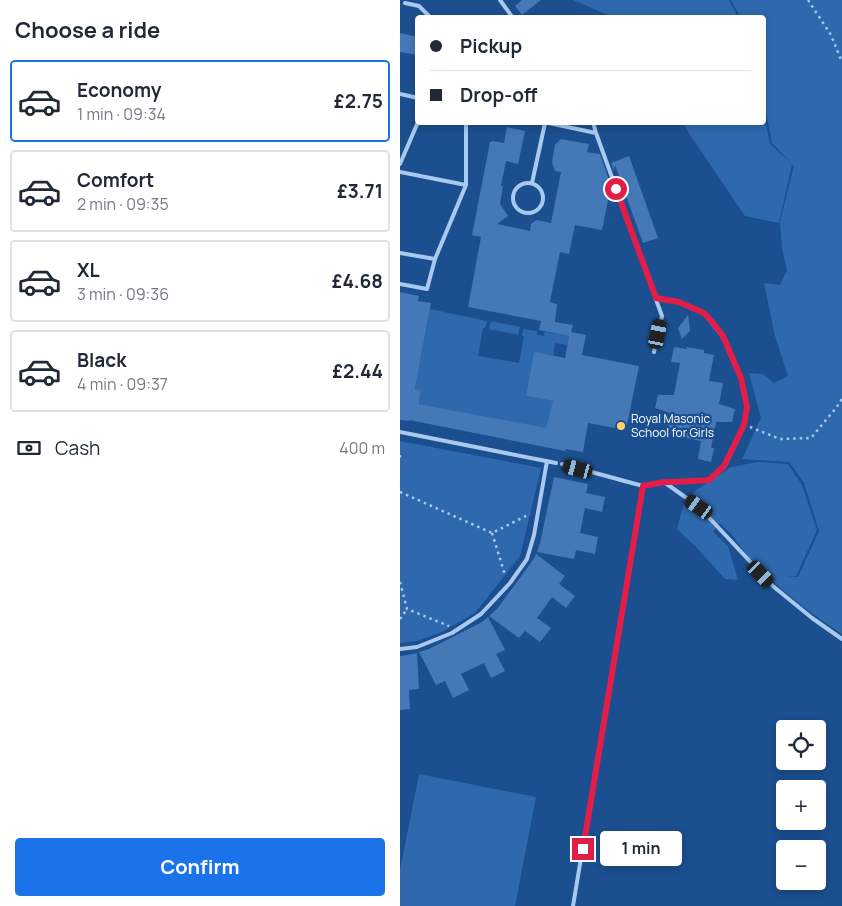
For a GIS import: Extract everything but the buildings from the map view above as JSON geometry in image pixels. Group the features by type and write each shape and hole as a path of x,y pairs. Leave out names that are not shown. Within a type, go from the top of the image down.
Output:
{"lane":[{"path":"500,0 511,15"},
{"path":"405,3 419,6 428,15"},
{"path":"400,94 415,97"},
{"path":"400,164 417,125"},
{"path":"400,284 427,289 435,259 466,185 466,125"},
{"path":"532,184 544,125"},
{"path":"554,125 596,133"},
{"path":"594,125 662,316 654,352"},
{"path":"400,172 466,185"},
{"path":"522,184 532,184 540,189 543,198 536,211 526,214 517,210 512,201 512,196 514,191 522,184"},
{"path":"400,253 435,259"},
{"path":"562,464 643,486 664,482 709,480 724,466 744,425 747,407 741,378 723,336 704,313 679,302 656,298"},
{"path":"400,432 556,463"},
{"path":"400,649 417,647 458,630 481,614 508,585 527,559 534,535 547,462"},
{"path":"664,482 699,507 774,588 842,639"},
{"path":"573,906 643,486"}],"path":[{"path":"808,0 831,35 842,62"},
{"path":"744,425 780,439 811,438 842,399"},
{"path":"400,492 492,534 508,585"},
{"path":"492,534 538,510"},
{"path":"400,582 407,609 400,619"},
{"path":"407,609 458,630"}],"shaded area":[{"path":"573,0 729,0 737,15 608,15"},
{"path":"731,0 842,0 842,634 803,606 767,575 773,574 757,569 733,536 720,523 713,532 728,546 738,580 725,579 677,529 684,502 696,490 731,467 758,462 788,464 802,485 817,530 796,576 786,576 798,577 819,531 804,483 789,462 742,459 761,418 749,373 763,374 774,383 788,376 775,336 764,283 780,285 787,270 782,248 780,222 794,166 792,164 779,223 745,216 683,125 766,125 766,123 770,144 791,163 772,143 766,113 766,15 739,15"},
{"path":"430,309 487,321 485,328 483,328 478,356 519,363 524,336 522,336 523,329 537,331 537,335 544,336 545,332 569,336 567,345 555,343 553,356 534,353 526,396 568,404 550,414 548,419 552,430 419,404 421,391 415,389"},
{"path":"491,321 520,327 518,335 489,329"},
{"path":"400,441 541,468 520,556 475,613 442,632 417,641 400,643"},
{"path":"419,774 536,797 515,906 400,906 400,870"}],"place":[{"name":"Royal Masonic School for Girls","path":"621,426"}],"route":[{"path":"583,849 643,486 664,482 709,480 724,466 744,425 747,407 741,378 723,336 714,324 704,313 679,302 656,298 616,189"}]}
